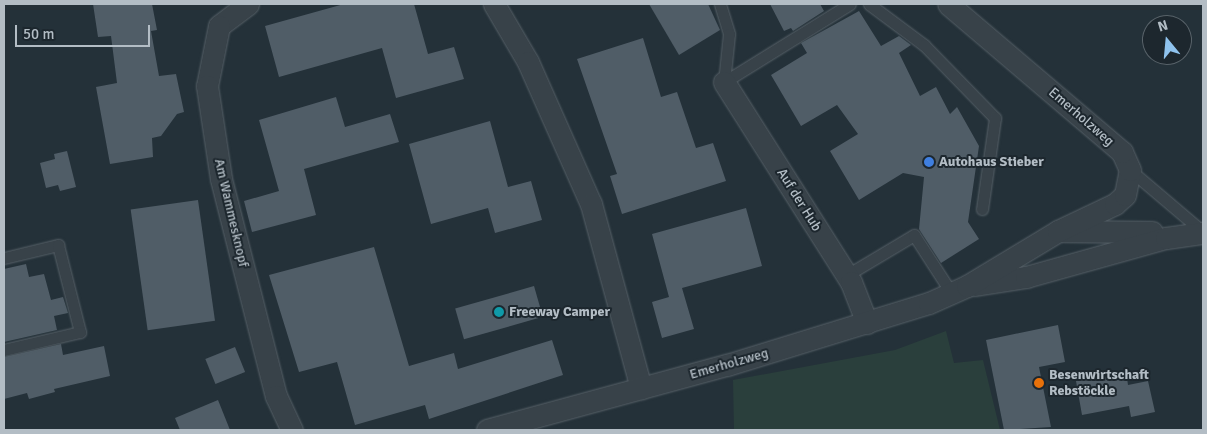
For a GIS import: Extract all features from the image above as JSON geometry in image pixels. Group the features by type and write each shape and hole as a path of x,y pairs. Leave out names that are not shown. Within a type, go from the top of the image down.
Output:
{"street":[{"name":"Am Wammesknopf","path":"248,4 219,26 207,86 223,188 276,396 292,430"},
{"path":"494,4 532,71 591,204 641,388"},
{"name":"Emerholzweg","path":"948,4 1122,152 1130,170 1125,195 1115,204 1058,231 959,290"},
{"name":"Auf der Hub","path":"724,82 847,275 867,323"},
{"path":"1058,231 1203,232"},
{"name":"Emerholzweg","path":"487,430 867,323 959,290 1026,277 1166,238 1203,232"}],"lane":[{"path":"720,4 728,34 724,82"},
{"path":"724,82 850,4"},
{"path":"869,4 924,45 995,118 982,210"},
{"path":"1130,170 1203,232"},
{"path":"847,275 914,235 959,290"},
{"path":"4,258 58,245 80,332 4,350"}],"green space":[{"path":"946,331 954,363 983,360 1000,430 734,430 733,380 895,350"}],"building":[{"path":"93,4 152,4 157,30 151,31 159,76 176,74 184,112 177,114 161,136 152,138 153,157 110,164 96,87 117,83 111,36 98,37"},
{"path":"344,4 414,4 428,54 454,47 464,79 396,98 382,48 279,77 265,26"},
{"path":"649,4 708,4 720,30 679,55"},
{"path":"770,4 820,4 824,11 793,31 791,28 784,31"},
{"path":"859,11 881,46 899,36 911,45 899,53 920,96 936,87 950,114 957,107 979,146 968,222 979,239 941,263 919,229 924,177 903,173 859,200 830,151 858,134 837,105 801,126 771,75 807,53 801,43"},
{"path":"643,38 661,97 677,92 696,148 713,143 726,181 622,214 610,176 617,174 577,59"},
{"path":"336,97 345,127 390,114 399,142 304,169 316,215 252,232 244,201 279,191 259,120"},
{"path":"490,121 508,187 531,181 542,220 495,233 488,208 431,224 409,144"},
{"path":"67,151 76,187 60,191 58,185 46,188 40,163 55,159 54,154"},
{"path":"198,200 215,321 148,330 131,209"},
{"path":"746,208 762,266 682,288 694,329 662,338 652,302 669,297 652,234"},
{"path":"374,247 409,366 454,353 458,369 552,340 563,375 429,419 425,405 355,425 337,362 299,372 269,275"},
{"path":"26,264 29,277 44,274 51,300 63,297 68,313 54,316 57,330 4,342 4,269"},
{"name":"Freeway Camper","path":"534,286 543,317 464,339 455,309"},
{"path":"1058,325 1065,362 1039,367 1051,427 1004,430 986,340"},
{"path":"61,344 63,355 104,346 110,376 54,389 55,392 29,399 27,393 4,399 4,357"},
{"path":"235,347 245,372 215,384 205,359"},
{"path":"1126,371 1128,385 1148,381 1155,412 1131,417 1129,406 1082,415 1076,381"},
{"path":"218,400 230,430 180,430 175,418"}],"place":[{"name":"Autohaus Stieber","path":"929,162"},
{"name":"Freeway Camper","path":"499,312"},
{"name":"Besenwirtschaft Rebstöckle","path":"1039,383"}]}
